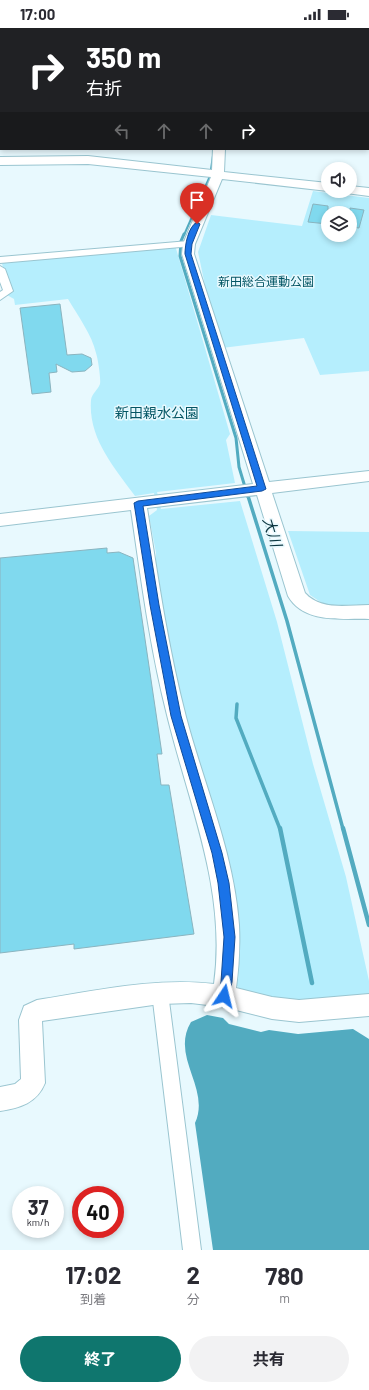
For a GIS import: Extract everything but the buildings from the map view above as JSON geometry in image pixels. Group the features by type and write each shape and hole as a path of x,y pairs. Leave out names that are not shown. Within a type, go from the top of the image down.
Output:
{"street":[{"path":"219,150 189,244 188,254 258,489 300,602 319,611 369,612"},
{"path":"0,161 88,160 321,186"},
{"path":"357,191 369,192"},
{"path":"0,260 189,244"},
{"path":"0,269 8,291 0,297"},
{"path":"0,520 369,476"},
{"path":"138,503 154,605 176,716 217,853 226,895 229,937 227,982 224,996"},
{"path":"0,1099 18,1096 27,1091 33,1083 30,1020 32,1014 44,1010 160,993 191,992 224,996 272,1008 299,1011 369,1005"},
{"path":"160,993 192,1250"}],"green space":[{"name":"新田総合運動公園","path":"313,191 321,192 321,198 357,198 357,196 369,198 369,371 320,375 304,338 222,348 211,314 198,252 211,215 302,226"},
{"name":"新田親水公園","path":"175,245 230,434 226,440 235,483 157,492 161,509 240,501 277,622 313,764 346,877 369,981 369,1005 284,1002 240,990 235,983 234,891 231,868 196,758 172,667 156,574 156,553 149,516 157,510 154,493 135,496 111,463 98,439 91,414 91,400 100,384 98,360 88,332 68,299 15,305 14,299 7,295 12,292 2,264 6,261"},
{"path":"288,531 369,532 369,606 325,605 310,595"}],"shaded area":[{"path":"207,1015 223,1018 229,1024 261,1032 269,1030 298,1034 353,1029 369,1039 369,1250 213,1250 195,1123 199,1110 198,1097 185,1048 186,1035 191,1022"}],"waterway":[{"name":"大川","path":"184,235 210,176 214,150"},
{"name":"大川","path":"184,234 181,241 180,256 236,438 239,467 248,497"},
{"name":"大川","path":"248,496 287,621 343,829"},
{"path":"237,704 236,718 280,829"},
{"path":"280,828 312,983"},
{"name":"大川","path":"343,828 369,925"}],"route":[{"path":"197,224 189,244 188,254 262,489 138,503 165,667 176,716 217,853 224,883 229,937 227,982 224,996"}]}
